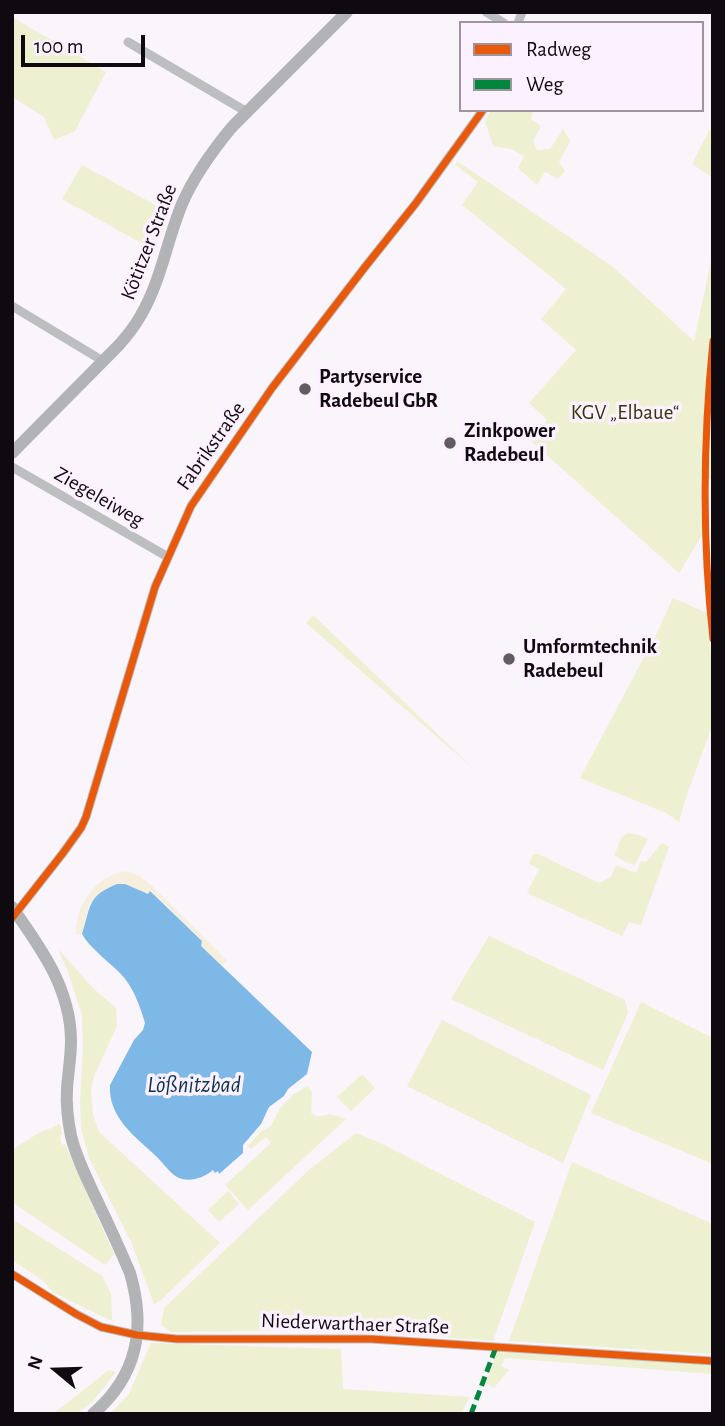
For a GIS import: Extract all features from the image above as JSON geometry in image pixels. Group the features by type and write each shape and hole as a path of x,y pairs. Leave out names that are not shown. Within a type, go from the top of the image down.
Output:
{"street":[{"name":"Kötitzer Straße","path":"12,453 134,327 155,287 177,217 190,187 217,145 347,12"},
{"path":"128,41 247,112"},
{"name":"Fabrikstraße","path":"14,913 63,853 86,817 155,587 191,506 267,396 416,203 482,112"},
{"path":"12,306 103,361"},
{"name":"Ziegeleiweg","path":"12,467 168,557"},
{"path":"14,913 44,953 62,992 71,1040 67,1113 72,1139 79,1163 130,1273 138,1310 137,1335 130,1366 120,1385 93,1414"},
{"name":"Niederwarthaer Straße","path":"12,1274 76,1314 101,1326 137,1335 177,1339 371,1339 713,1361"}],"green space":[{"path":"12,17 106,72 75,131 54,140 44,117 12,97"},
{"path":"490,112 533,112 531,119 541,126 533,141 537,150 550,149 563,129 570,141 559,162 565,171 558,179 545,172 537,185 518,168 524,156 511,149 493,146 485,121"},
{"path":"710,129 713,131 713,178 692,164"},
{"name":"KGV „Elbaue“","path":"457,161 612,266 694,341 713,252 713,478 703,479 702,535 679,573 530,440 547,420 529,403 576,350 541,319 566,289 462,205 478,182 455,165"},
{"path":"82,165 170,213 150,248 62,199"},
{"path":"673,598 707,613 713,682 713,724 679,822 666,813 580,778"},
{"path":"313,615 474,769 306,623"},
{"path":"628,833 648,839 635,865 614,855 622,837"},
{"path":"662,843 669,847 641,925 629,922 622,936 527,893 539,869 529,864 533,854 599,883 611,877 616,865 636,873 641,861 646,862"},
{"path":"489,936 625,1000 628,1013 603,1070 451,999"},
{"path":"58,949 93,988 116,1008 117,1026 94,1076 91,1090 93,1115 99,1132 220,1243 154,1304 132,1244 89,1158 81,1128 82,1015"},
{"path":"641,1002 713,1038 713,1164 591,1113"},
{"path":"442,1020 591,1095 563,1163 407,1086"},
{"path":"362,1074 375,1088 351,1111 337,1097"},
{"path":"308,1086 312,1093 311,1113 318,1117 330,1114 346,1119 248,1210 225,1185 271,1143 266,1137 251,1149 248,1146 261,1131 271,1126 280,1108 294,1094"},
{"path":"60,1124 62,1145 65,1144 114,1254 105,1265 12,1202 12,1150 37,1134"},
{"path":"356,1133 535,1222 493,1341 353,1330 171,1332 161,1325 164,1308 309,1170"},
{"path":"572,1162 713,1224 713,1354 509,1341"},
{"path":"228,1191 239,1204 219,1222 208,1210"},
{"path":"12,1219 102,1276 111,1294 112,1321 54,1293 42,1280 12,1260"},
{"path":"151,1343 341,1349 343,1389 470,1397 461,1414 110,1414 129,1394"},
{"path":"497,1352 713,1365 713,1374 505,1358 501,1366 509,1370 494,1388 486,1384"},
{"path":"109,1370 116,1372 93,1401 79,1412 53,1414"}],"sand":[{"path":"125,871 140,876 152,886 227,960 222,966 201,946 202,940 151,891 149,894 136,889 107,888 90,902 82,934 76,934 80,912 89,894 104,879"}],"water":[{"name":"Lößnitzbad","path":"117,884 125,884 148,894 150,891 202,941 201,946 312,1052 307,1074 269,1107 261,1124 243,1145 243,1153 219,1174 213,1170 196,1179 177,1177 132,1134 118,1117 114,1107 110,1085 145,1023 129,984 82,934 95,898"}],"marked path":[{"path":"471,1414 496,1347"}],"cycle path":[{"path":"12,918 63,853 86,817 155,587 191,506 272,388 416,203 482,112"},
{"path":"713,341 705,490 713,639"},
{"path":"12,1274 101,1327 137,1335 177,1339 371,1339 713,1361"}],"place":[{"name":"Partyservice Radebeul GbR","path":"305,389"},
{"name":"Zinkpower Radebeul","path":"450,443"},
{"name":"Umformtechnik Radebeul","path":"509,659"}]}
